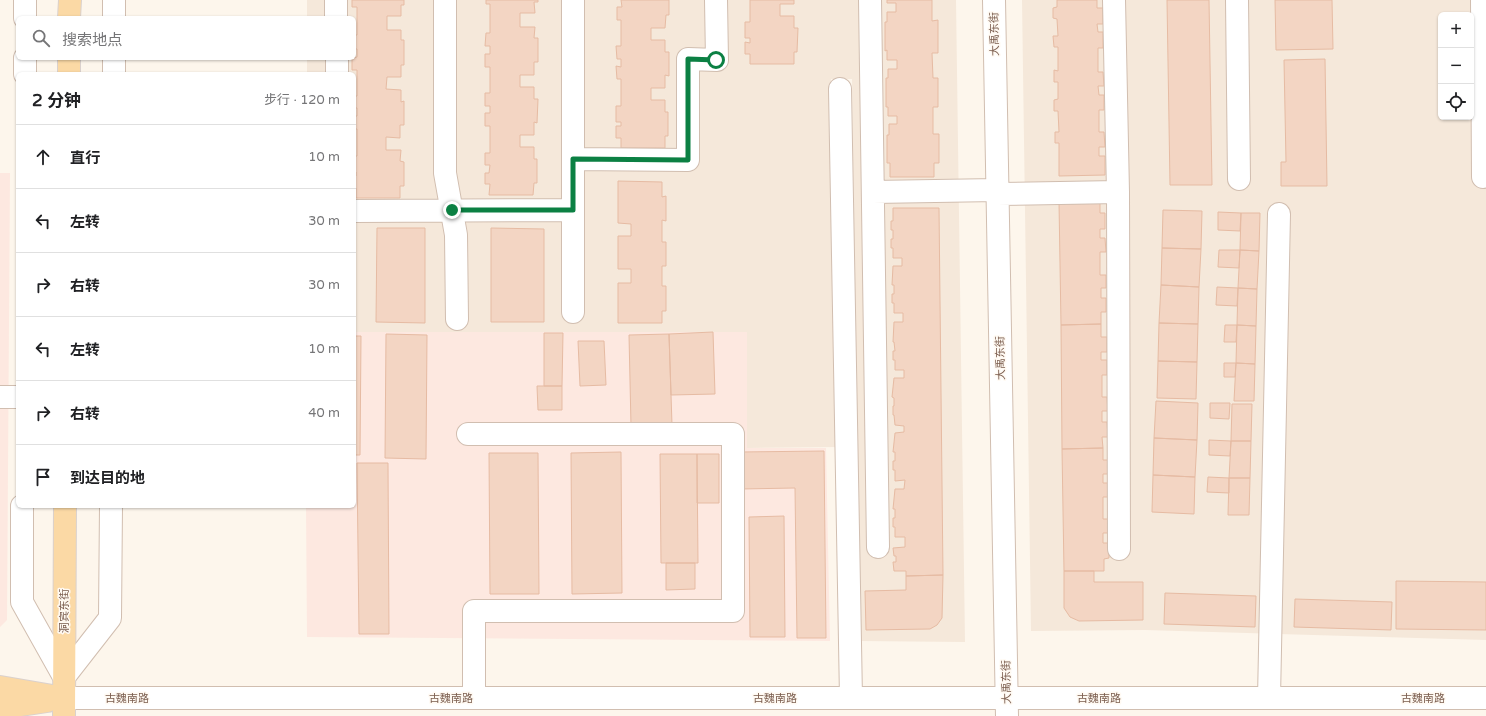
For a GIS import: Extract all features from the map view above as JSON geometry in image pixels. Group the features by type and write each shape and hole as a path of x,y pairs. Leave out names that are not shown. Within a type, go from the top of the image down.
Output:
{"main road":[{"path":"69,16 70,0"},
{"path":"69,60 69,72"},
{"name":"洞宾东街","path":"64,697 65,508"},
{"path":"0,687 64,697"},
{"path":"0,708 64,697"}],"street":[{"path":"25,0 25,16"},
{"path":"114,0 114,16"},
{"path":"336,0 336,16"},
{"path":"446,0 445,173 456,235 457,319"},
{"path":"573,0 573,312"},
{"path":"573,159 688,160 688,59 716,60 716,0"},
{"path":"870,0 878,547"},
{"name":"大禹东街","path":"994,0 1006,707"},
{"path":"1114,0 1118,192 1119,549"},
{"path":"1237,0 1239,179"},
{"path":"1482,0 1483,177"},
{"path":"25,60 25,72"},
{"path":"114,60 114,72"},
{"path":"337,60 337,72"},
{"path":"840,89 851,698"},
{"path":"873,192 1118,192"},
{"path":"356,211 573,210"},
{"path":"1275,704 1279,214"},
{"path":"0,397 16,398"},
{"path":"468,434 733,434 733,611 474,611 474,698"},
{"path":"22,508 22,602 64,697"},
{"path":"64,697 110,618 111,508"},
{"name":"古魏南路","path":"64,697 851,698 1006,707 1275,704 1486,698"}],"shaded area":[{"path":"307,0 956,0 965,642 859,641 852,79 831,79 839,447 747,448 746,332 356,332 356,72 307,72 307,60 356,60 356,16 307,16"},
{"path":"1022,0 1486,0 1486,640 1145,630 1031,631"},
{"path":"0,173 10,173 7,620 0,627"},
{"path":"356,332 747,332 747,448 826,448 830,641 307,637 306,508 356,508"}],"building":[{"path":"352,0 404,0 404,5 401,5 401,16 387,16 387,30 401,30 401,40 404,40 404,65 401,65 401,77 387,77 386,89 401,90 401,102 404,101 404,125 400,125 400,138 386,137 386,150 401,150 400,161 404,162 404,186 400,186 400,198 356,198 357,70 352,70 352,60 356,60 357,57 357,7 352,7"},
{"path":"486,0 538,0 538,2 534,2 535,13 520,13 520,27 535,27 534,38 538,38 538,62 534,62 534,75 520,75 520,87 534,87 534,99 538,99 537,123 534,122 534,135 520,135 520,147 534,147 534,159 537,159 537,183 534,183 533,195 489,195 490,184 485,184 485,173 489,173 490,165 485,165 485,153 490,153 490,126 485,126 485,113 490,113 490,106 485,106 485,93 490,93 490,67 485,67 485,54 490,54 490,46 485,46 486,33 490,33 490,4 486,4"},
{"path":"621,0 669,0 669,15 666,15 665,28 651,28 651,40 665,40 665,52 669,52 669,76 665,75 665,88 651,88 651,100 665,100 665,112 668,112 668,136 665,136 665,148 621,148 621,138 616,138 616,126 621,126 621,122 616,122 616,106 621,106 621,79 617,79 616,66 621,67 621,59 617,59 616,46 621,46 621,20 617,20 617,7 622,7"},
{"path":"750,0 794,0 794,4 780,4 780,16 794,16 794,28 798,28 797,52 794,52 794,64 750,64 750,54 745,54 745,42 750,43 750,38 745,38 745,22 750,22"},
{"path":"887,0 932,0 932,21 938,20 938,53 932,53 933,78 938,78 938,107 933,107 933,134 939,134 939,163 934,163 934,177 890,177 890,163 887,163 887,135 889,135 889,124 897,124 897,116 888,116 888,107 886,107 886,78 888,78 888,69 897,69 897,60 887,60 887,50 885,51 885,22 887,22 887,12 896,12 896,3 887,3"},
{"path":"1057,0 1097,0 1097,8 1103,8 1103,24 1097,24 1098,32 1103,32 1103,48 1098,48 1098,72 1103,72 1104,86 1098,86 1099,95 1104,95 1104,110 1099,110 1099,132 1104,132 1105,147 1099,147 1099,156 1105,156 1105,175 1059,176 1059,143 1055,143 1055,132 1059,132 1058,111 1054,111 1054,100 1058,99 1058,82 1054,82 1054,70 1058,71 1058,47 1054,47 1053,36 1058,36 1057,19 1053,18 1053,8 1057,7"},
{"path":"1167,0 1209,0 1212,185 1170,185"},
{"path":"1275,0 1332,0 1333,49 1276,50"},
{"path":"1325,59 1327,186 1281,186 1281,162 1286,162 1284,60"},
{"path":"618,181 662,182 662,197 666,196 666,221 662,220 662,242 666,242 666,266 662,266 662,286 666,286 666,311 662,311 662,323 618,323 618,283 631,283 631,269 618,269 618,236 631,236 631,224 618,223"},
{"path":"1059,202 1100,202 1100,213 1105,213 1105,229 1100,229 1100,238 1105,238 1106,252 1100,252 1100,275 1106,275 1106,288 1101,288 1101,298 1106,298 1106,312 1101,312 1101,324 1061,325"},
{"path":"893,208 939,208 943,575 906,576 906,571 894,571 893,562 896,562 896,556 894,556 893,548 905,547 905,537 895,537 895,527 893,527 893,518 895,518 895,509 893,509 895,489 904,489 905,480 895,481 895,470 893,470 893,461 895,461 895,452 893,452 895,433 904,432 904,426 895,425 893,415 894,398 892,397 894,378 904,378 904,370 895,370 895,360 893,360 893,351 895,351 893,342 894,322 903,322 903,313 894,313 894,303 892,303 892,294 894,294 894,285 892,285 893,266 902,266 902,258 893,258 893,248 891,248 891,239 893,239 891,221 893,221"},
{"path":"1163,210 1202,211 1201,249 1162,248"},
{"path":"1218,212 1241,213 1240,231 1218,230"},
{"path":"1241,213 1260,213 1259,251 1240,250"},
{"path":"377,228 425,228 425,323 376,322"},
{"path":"491,228 544,229 544,322 491,322"},
{"path":"1162,248 1201,249 1199,287 1161,285"},
{"path":"1219,250 1240,250 1239,268 1218,267"},
{"path":"1240,250 1259,251 1257,289 1238,288"},
{"path":"1161,285 1199,287 1198,324 1159,323"},
{"path":"1217,287 1238,288 1237,306 1216,305"},
{"path":"1238,288 1257,289 1256,326 1237,325"},
{"path":"1159,323 1198,324 1197,362 1158,361"},
{"path":"1101,324 1101,337 1107,337 1107,352 1101,352 1101,360 1107,360 1107,375 1102,375 1102,397 1107,397 1108,411 1102,411 1102,422 1107,422 1108,437 1102,437 1103,448 1062,449 1061,325"},
{"path":"1225,325 1237,325 1236,342 1224,342"},
{"path":"1237,325 1256,326 1255,364 1236,363"},
{"path":"713,332 715,394 671,395 669,334"},
{"path":"544,333 563,333 562,386 544,386"},
{"path":"386,334 427,335 426,459 385,458"},
{"path":"669,334 672,425 631,426 629,335"},
{"path":"356,336 361,336 360,455 356,455"},
{"path":"578,341 604,341 606,385 580,386"},
{"path":"1158,361 1197,362 1196,399 1157,398"},
{"path":"1224,363 1236,363 1235,377 1224,377"},
{"path":"1236,363 1255,364 1254,401 1234,401"},
{"path":"537,386 562,386 562,410 538,410"},
{"path":"1156,401 1198,403 1197,440 1154,438"},
{"path":"1210,403 1230,403 1229,419 1210,418"},
{"path":"1232,404 1252,404 1251,441 1231,441"},
{"path":"1154,438 1197,440 1195,477 1153,475"},
{"path":"1209,440 1231,441 1230,456 1209,455"},
{"path":"1231,441 1251,441 1250,478 1229,478"},
{"path":"1103,448 1103,460 1108,460 1108,474 1103,474 1103,483 1108,483 1108,497 1103,497 1103,519 1109,519 1109,533 1103,533 1103,543 1109,543 1109,558 1104,559 1104,571 1064,571 1062,449"},
{"path":"824,451 826,638 797,638 795,488 741,489 740,452"},
{"path":"621,452 622,593 572,594 571,453"},
{"path":"489,453 538,453 539,594 490,594"},
{"path":"660,454 697,454 698,563 661,563"},
{"path":"697,454 719,454 719,503 697,503"},
{"path":"357,463 388,463 389,634 359,634"},
{"path":"1153,475 1195,477 1194,514 1152,512"},
{"path":"1208,477 1229,478 1229,493 1207,492"},
{"path":"1229,478 1250,478 1249,515 1228,515"},
{"path":"784,516 785,637 750,637 749,517"},
{"path":"666,563 695,563 695,589 666,590"},
{"path":"1064,571 1094,571 1094,582 1143,582 1143,620 1079,621 1070,617 1064,608"},
{"path":"943,575 942,618 937,625 930,629 866,630 865,591 906,590 906,576"},
{"path":"1396,581 1486,582 1486,630 1396,629"},
{"path":"1165,593 1256,596 1255,627 1164,624"},
{"path":"1295,599 1392,602 1391,630 1294,627"}],"route":[{"path":"452,210 573,210 573,159 688,160 688,59 716,60"}]}
